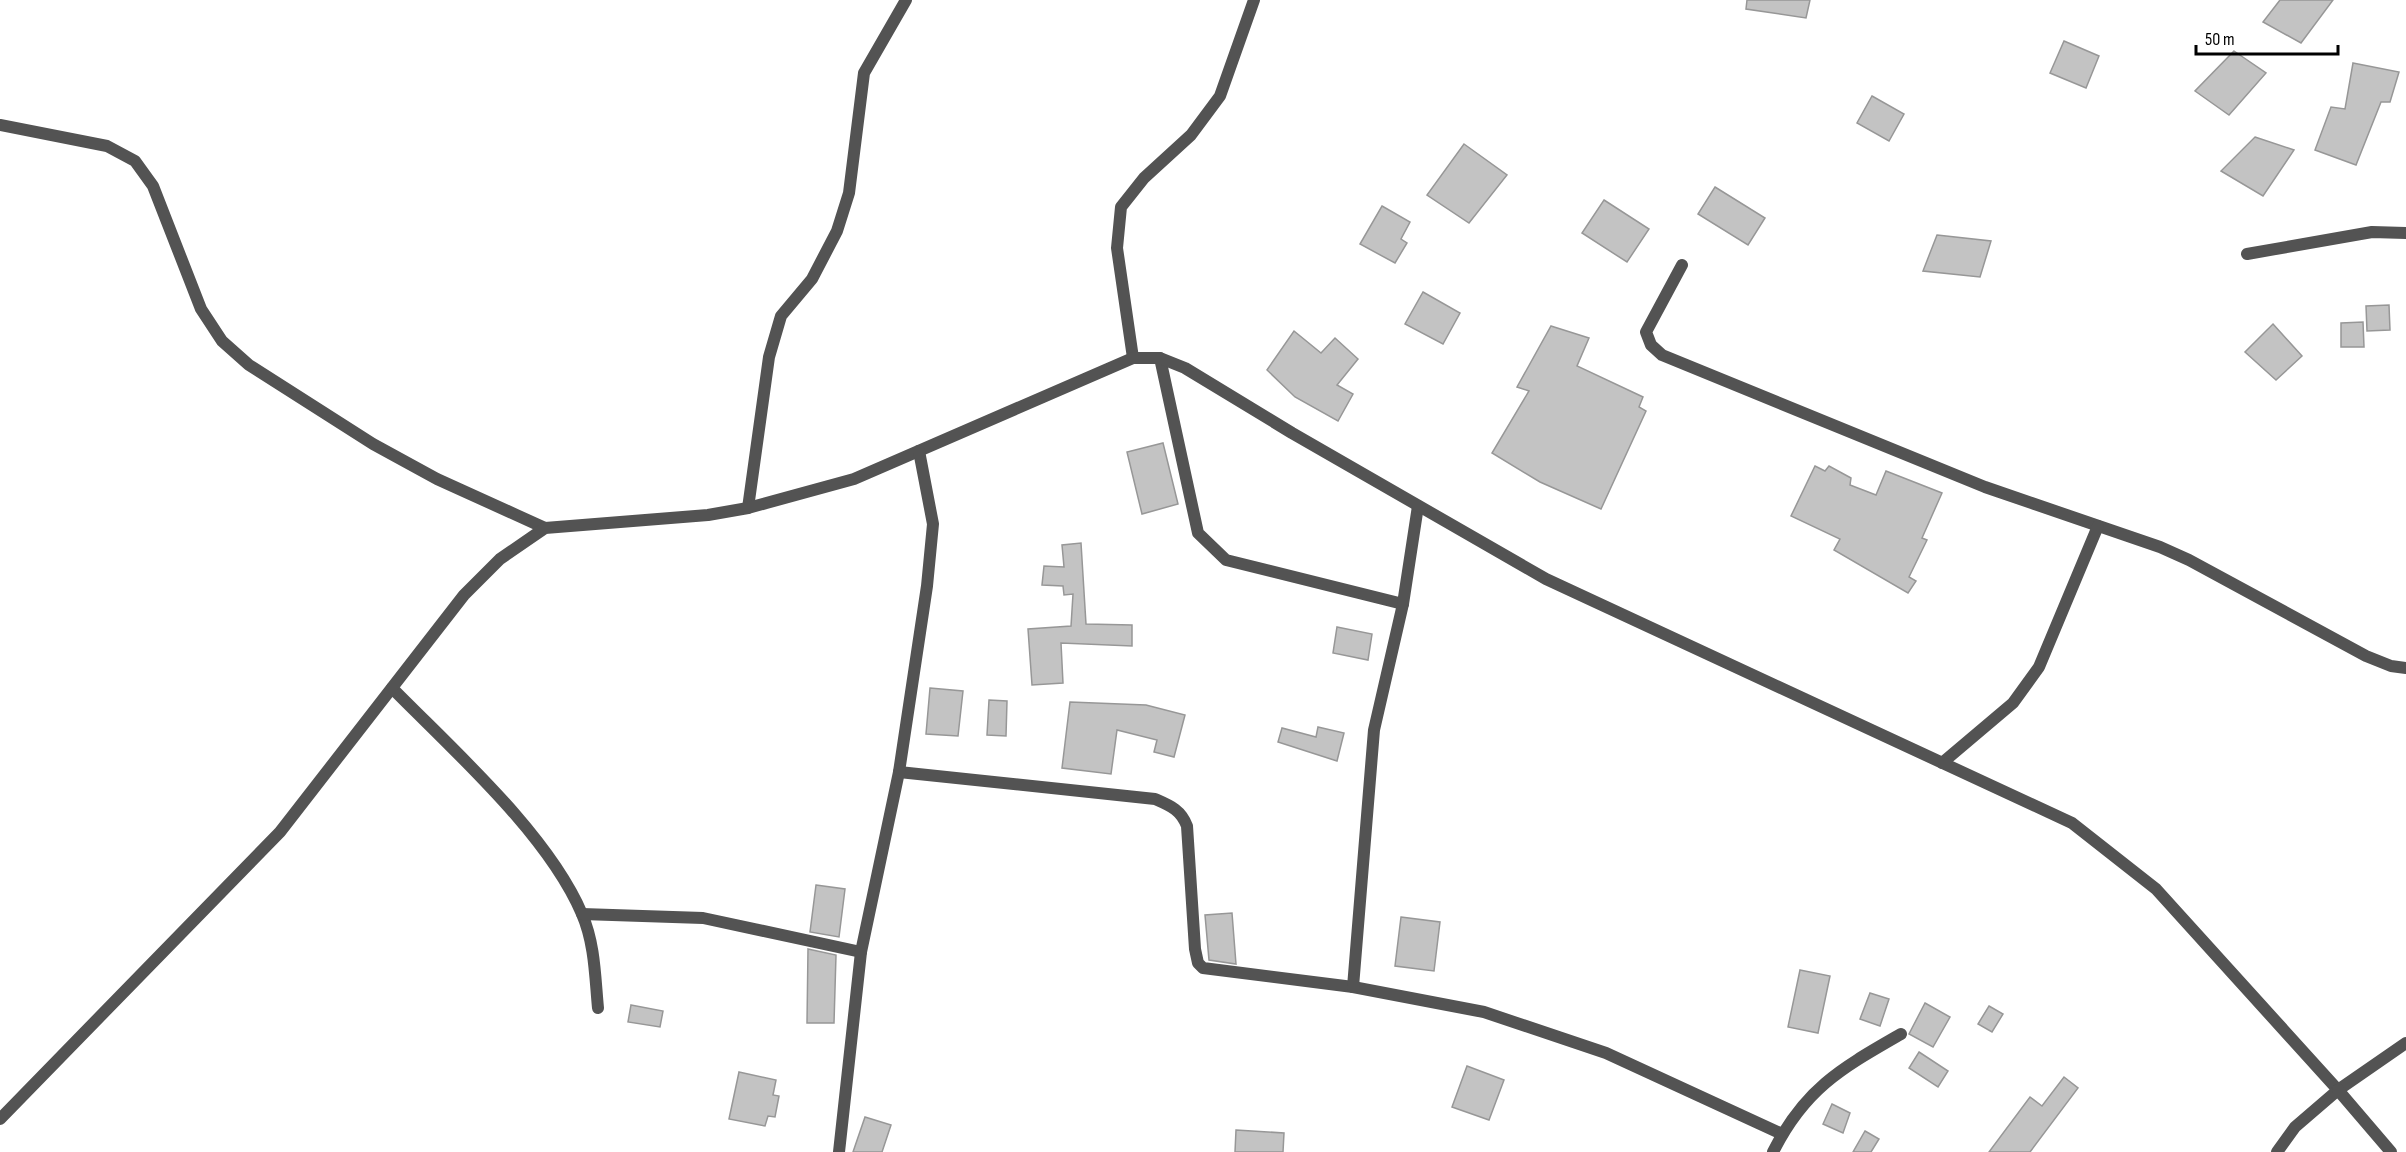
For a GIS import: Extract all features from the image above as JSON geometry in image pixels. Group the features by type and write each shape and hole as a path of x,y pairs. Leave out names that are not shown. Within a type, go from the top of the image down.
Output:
{"street":[{"path":"748,508 768,357 774,332 781,316 812,279 837,231 849,193 864,73 906,0"},
{"path":"1133,358 1117,248 1122,207 1144,178 1191,135 1221,96 1254,0"},
{"path":"0,125 107,146 135,161 153,186 201,309 222,340 249,365 374,444 437,479 544,528 708,515 748,508 854,479 1133,358 1160,358 1185,368 1546,579 2072,823 2156,889 2391,1152"},
{"path":"2247,254 2372,232 2406,233"},
{"path":"1682,265 1646,332 1651,345 1662,355 1985,487 2189,560 2366,656 2406,668"},
{"path":"1160,358 1198,533 1208,545 1226,560 1403,604"},
{"path":"839,1152 861,952 899,772 927,586 933,524 919,451"},
{"path":"1353,987 1374,730 1403,604 1418,506"},
{"path":"1942,764 2013,703 2038,667 2098,526"},
{"path":"0,1119 280,832 464,595 500,559 544,528"},
{"path":"392,688 488,786 528,832 560,875 582,914 592,948 598,1008"},
{"path":"899,772 1155,799 1175,807 1183,816 1187,826 1195,949 1198,963 1203,968 1353,987 1484,1012 1606,1053 1782,1134"},
{"path":"582,914 703,918 861,952"},
{"path":"1773,1152 1782,1134 1819,1086 1840,1069 1901,1034"},
{"path":"2277,1152 2295,1127 2338,1090 2406,1043"}],"building":[{"path":"1747,0 1810,0 1806,18 1746,9"},
{"path":"2280,0 2333,0 2301,43 2263,22"},
{"path":"2064,41 2099,56 2086,88 2050,73"},
{"path":"2234,51 2266,73 2229,115 2195,91"},
{"path":"2353,63 2399,72 2390,102 2381,102 2356,165 2315,150 2331,107 2345,109"},
{"path":"1872,96 1904,114 1889,141 1857,123"},
{"path":"2255,137 2294,150 2263,196 2221,171"},
{"path":"1464,144 1507,175 1469,223 1427,195"},
{"path":"1715,187 1765,218 1748,245 1698,214"},
{"path":"1604,200 1649,229 1627,262 1582,233"},
{"path":"1382,206 1410,222 1401,239 1407,243 1395,263 1360,244"},
{"path":"1937,235 1991,241 1980,277 1923,271"},
{"path":"1423,292 1460,313 1443,344 1405,324"},
{"path":"2389,305 2390,330 2367,331 2366,306"},
{"path":"2363,322 2364,347 2341,347 2341,323"},
{"path":"2273,324 2302,356 2276,380 2245,352"},
{"path":"1551,326 1589,338 1577,366 1643,397 1639,407 1646,411 1601,509 1540,482 1492,453 1529,391 1517,387"},
{"path":"1294,331 1321,353 1335,338 1358,359 1337,385 1353,394 1338,421 1295,397 1267,370"},
{"path":"1163,443 1178,504 1142,514 1127,452"},
{"path":"1815,466 1825,471 1829,466 1851,478 1850,485 1876,495 1886,471 1942,493 1922,538 1927,540 1909,577 1916,581 1908,593 1834,550 1840,539 1791,516"},
{"path":"1081,543 1086,624 1132,625 1132,646 1061,643 1063,683 1032,685 1028,629 1071,626 1073,594 1064,595 1063,586 1042,585 1044,566 1064,567 1062,545"},
{"path":"1337,627 1372,634 1368,660 1333,653"},
{"path":"930,688 963,691 958,736 926,734"},
{"path":"989,700 1007,701 1006,736 987,735"},
{"path":"1070,702 1146,705 1185,715 1174,757 1154,752 1157,740 1117,730 1111,774 1062,768"},
{"path":"1318,727 1344,733 1337,761 1278,742 1282,728 1316,737"},
{"path":"816,885 845,889 839,937 810,932"},
{"path":"1232,913 1236,964 1209,960 1205,915"},
{"path":"1401,917 1440,922 1434,971 1395,966"},
{"path":"808,949 836,955 834,1023 807,1023"},
{"path":"1800,970 1830,976 1818,1033 1788,1027"},
{"path":"1870,993 1889,999 1880,1026 1860,1019"},
{"path":"1925,1003 1950,1017 1933,1047 1909,1034"},
{"path":"631,1005 663,1011 660,1027 628,1022"},
{"path":"1989,1006 2003,1014 1992,1032 1978,1024"},
{"path":"1919,1052 1948,1071 1938,1087 1909,1068"},
{"path":"1467,1066 1504,1080 1489,1120 1452,1107"},
{"path":"739,1072 776,1080 773,1095 779,1096 775,1117 768,1116 765,1126 729,1119"},
{"path":"2064,1077 2078,1088 2030,1152 1989,1152 2030,1097 2042,1106"},
{"path":"1832,1104 1850,1113 1843,1133 1823,1124"},
{"path":"865,1117 891,1125 882,1152 853,1152"},
{"path":"1236,1130 1284,1133 1283,1152 1235,1152"},
{"path":"1865,1131 1879,1139 1871,1152 1853,1152"}]}
